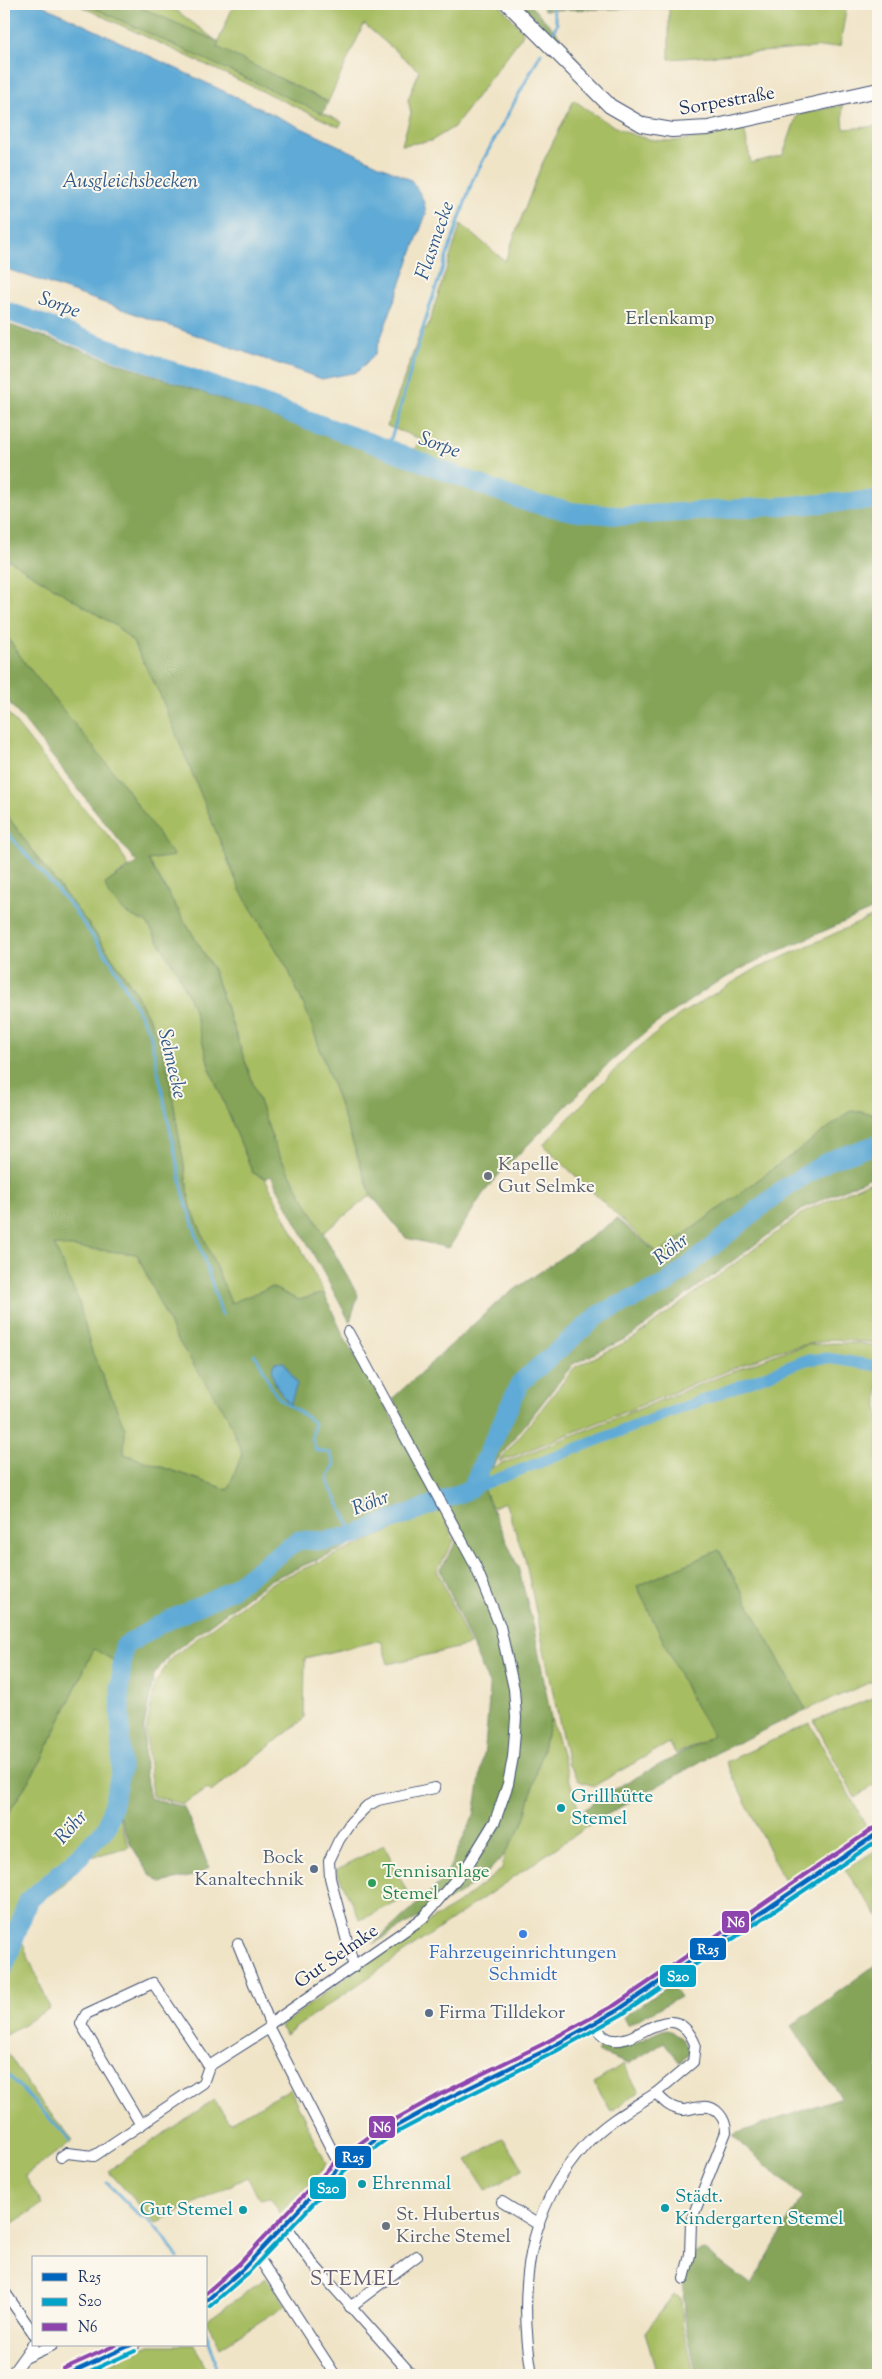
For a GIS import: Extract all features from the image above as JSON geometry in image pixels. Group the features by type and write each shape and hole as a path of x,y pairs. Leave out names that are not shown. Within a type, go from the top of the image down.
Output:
{"main road":[{"name":"Sorpestraße","path":"508,4 610,106 643,125 672,130 708,128 878,90"},
{"path":"208,2299 257,2255 340,2166 397,2126 442,2101 546,2050 618,2010 878,1833"},
{"path":"66,2375 130,2346"}],"street":[{"name":"Gut Selmke","path":"209,2066 270,2026 423,1918 468,1865 495,1821 508,1784 514,1748 515,1708 508,1662 492,1603 475,1565 400,1423 348,1332"},
{"path":"354,1967 330,1878 329,1862 339,1840 351,1822 367,1806 378,1800 435,1788"},
{"path":"238,1944 270,2026 340,2166"},
{"path":"61,2158 67,2154 94,2156 141,2125 203,2083 209,2066 153,1983 86,2014 82,2024 141,2125"},
{"path":"532,2375 527,2338 526,2272 539,2225 551,2192 586,2144 611,2121 656,2093 693,2062 695,2044 688,2032 677,2024 668,2022 648,2027 625,2039 613,2040 598,2031 593,2024"},
{"path":"656,2093 667,2106 683,2110 703,2106 711,2108 721,2115 726,2125 726,2132 691,2220 690,2255 684,2279"},
{"path":"502,2202 539,2225"},
{"path":"285,2224 312,2263 412,2375"},
{"path":"257,2255 335,2375"},
{"path":"350,2307 417,2256"},
{"path":"4,2291 32,2331"},
{"path":"11,2375 32,2346"},
{"path":"24,2358 51,2346"}],"green space":[{"path":"76,4 85,4 342,122 339,127"},
{"path":"85,4 133,4 219,42 217,47 328,102 323,114"},
{"path":"133,4 168,4 218,42"},
{"path":"234,4 499,4 523,31 522,36 454,127 431,141 402,145 411,113 408,100 419,71 364,24 328,102 216,47"},
{"path":"519,4 529,4 537,12 567,46 587,74 562,45"},
{"path":"542,4 669,4 669,8 544,10"},
{"path":"669,4 847,4 840,46 669,59"},
{"name":"Erlenkamp","path":"574,100 617,128 636,136 654,140 694,139 744,128 751,163 783,155 797,115 842,105 844,129 878,126 878,497 624,513 575,509 527,499 411,454 421,439 387,426 422,328 427,329 461,224 505,261 541,166"},
{"path":"4,323 525,505 573,515 625,520 878,502 878,907 752,963 711,986 653,1026 605,1067 501,1172 482,1195 449,1248 406,1238 371,1195 308,1015 287,967 240,890 159,692 133,642 116,626 4,557"},
{"path":"4,557 116,626 133,642 159,692 240,890 287,967 308,1015 371,1195 323,1233 276,1149 212,967 148,859 174,856 25,663 4,632"},
{"path":"4,632 25,663 120,780 174,856 148,860 212,967 276,1149 358,1295 350,1322 271,1176 265,1178 253,1173 210,1069 193,1007 177,971 147,923 126,913 108,894 105,884 137,863 4,696"},
{"path":"4,708 79,803 117,845 129,867 105,884 126,913 147,923 177,971 193,1007 210,1069 253,1173 265,1178 324,1293 299,1300 271,1287 231,1303 191,1207 168,1071 157,1034 133,988 93,930 4,811"},
{"path":"4,811 93,930 133,988 157,1034 168,1071 191,1207 231,1303 271,1287 299,1300 324,1293 345,1339 392,1417 439,1507 270,1580 170,1654 154,1675 144,1728 145,1772 150,1798 184,1807 209,1867 198,1875 161,1883 149,1873 131,1845 115,1803 116,1662 94,1649 41,1761 4,1820","holes":["54,1245 137,1254 175,1336 227,1415 242,1454 228,1490 124,1454 125,1428 92,1352 78,1299"]},
{"path":"878,914 878,1114 851,1111 658,1254 543,1145 628,1056 679,1015 752,971"},
{"path":"851,1111 878,1114 878,1174 806,1207 631,1336 573,1364 480,1482 518,1567 534,1628 551,1718 523,1824 504,1855 484,1876 464,1891 373,1944 444,1879 474,1815 485,1747 490,1687 440,1570 457,1541 393,1398 501,1299 617,1219 658,1254"},
{"path":"878,1178 878,1343 832,1339 777,1351 499,1462 575,1367 634,1338 807,1210"},
{"path":"54,1245 137,1254 175,1336 227,1415 242,1454 228,1490 124,1454 125,1428 92,1352 78,1299"},
{"path":"859,1343 878,1347 878,1679 806,1710 719,1550 637,1586 688,1693 714,1736 676,1754 669,1743 594,1786 579,1781 568,1764 525,1559 505,1502 492,1507 480,1482 491,1468 779,1353 808,1345"},
{"path":"441,1509 454,1541 437,1570 470,1645 388,1664 381,1640 305,1658 304,1719 211,1792 208,1789 182,1804 152,1796 146,1733 155,1683 172,1657 273,1582"},
{"path":"719,1550 806,1710 712,1755 589,1825 580,1814 598,1798 713,1736 688,1693 637,1586"},
{"path":"94,1648 116,1662 115,1803 129,1847 87,1858 65,1884 36,1904 22,1942 50,2008 4,2036 4,1820 41,1761"},
{"path":"878,1696 878,1782 855,1798 814,1721"},
{"path":"551,1718 580,1814 589,1825 285,2035 281,2026 386,1947 456,1905 502,1869 504,1855 523,1824"},
{"path":"810,1723 869,1831 787,1887 726,1762"},
{"name":"Tennisanlage Stemel","path":"384,1845 409,1896 360,1920 336,1870"},
{"path":"878,1849 878,1916 845,1870"},
{"path":"878,1963 878,2375 697,2375 686,2327 683,2287 693,2253 704,2250 751,2285 802,2197 732,2135 841,2097 791,2026"},
{"path":"671,1984 680,1997 627,2025 623,2017"},
{"path":"665,2029 681,2038 690,2052 680,2063 664,2042 628,2064 597,2052 601,2046 619,2048 627,2046"},
{"path":"4,2047 34,2094 73,2140 25,2176 42,2204 11,2225 4,2214"},
{"path":"623,2064 639,2092 611,2111 594,2083"},
{"path":"290,2089 326,2163 323,2170 280,2213 270,2197 260,2199 247,2177 156,2223 108,2171 214,2100 230,2122"},
{"path":"503,2138 523,2168 487,2191 467,2160"},
{"path":"266,2278 286,2305 220,2347 208,2325 208,2320"},
{"path":"674,2295 681,2298 683,2327 695,2375 657,2375 645,2332"},
{"path":"147,2346 195,2346 209,2375 97,2375 94,2370"}],"water":[{"name":"Ausgleichsbecken","path":"4,4 40,4 411,180 421,196 426,214 375,354 357,372 322,379 4,268"},
{"path":"284,1362 297,1384 290,1405 276,1386 273,1375 274,1363"}],"waterway":[{"name":"Flasmecke","path":"551,4 557,24 553,32"},
{"name":"Flasmecke","path":"388,449 429,308 473,179 541,53"},
{"name":"Sorpe","path":"4,310 388,449 526,502 575,512 623,516 878,500"},
{"name":"Selmecke","path":"4,829 71,906 112,963 150,1033 184,1196 222,1315"},
{"name":"Röhr","path":"4,1968 28,1901 81,1855 107,1827 121,1770 120,1685 124,1646 157,1626 227,1592 298,1540 325,1541 355,1535 471,1489 520,1383 600,1314 666,1284 783,1189 830,1160 878,1144"},
{"name":"Selmecke","path":"254,1354 271,1387 279,1398 314,1423 312,1438 316,1450 330,1453 335,1464 328,1478 331,1489 355,1535"},
{"path":"471,1489 806,1360 827,1358 878,1366"},
{"path":"4,2070 70,2140"},
{"path":"107,2183 140,2216 148,2219 165,2238 177,2256"},
{"path":"208,2338 215,2359 216,2375"}],"transit line":[{"name":"N6","path":"208,2291 239,2264 336,2161 385,2125 439,2095 543,2044 615,2005 874,1828"},
{"name":"R25","path":"208,2299 243,2269 340,2166 389,2130 442,2101 546,2050 618,2010 878,1833"},
{"name":"S20","path":"210,2306 248,2273 344,2171 392,2135 549,2055 621,2015 878,1840"},
{"name":"N6","path":"63,2369 114,2346"},
{"name":"R25","path":"66,2375 129,2346"},
{"name":"S20","path":"81,2375 135,2351"}],"place":[{"name":"Kapelle Gut Selmke","path":"488,1176"},
{"name":"Grillhütte Stemel","path":"561,1808"},
{"name":"Bock Kanaltechnik","path":"314,1869"},
{"name":"Tennisanlage Stemel","path":"372,1883"},
{"name":"Fahrzeugeinrichtungen Schmidt","path":"523,1934"},
{"name":"Firma Tilldekor","path":"429,2013"},
{"name":"Ehrenmal","path":"362,2184"},
{"name":"Städt. Kindergarten Stemel","path":"665,2208"},
{"name":"Gut Stemel","path":"243,2210"},
{"name":"St. Hubertus Kirche Stemel","path":"386,2226"}],"district":[{"name":"STEMEL","path":"355,2280"}]}
